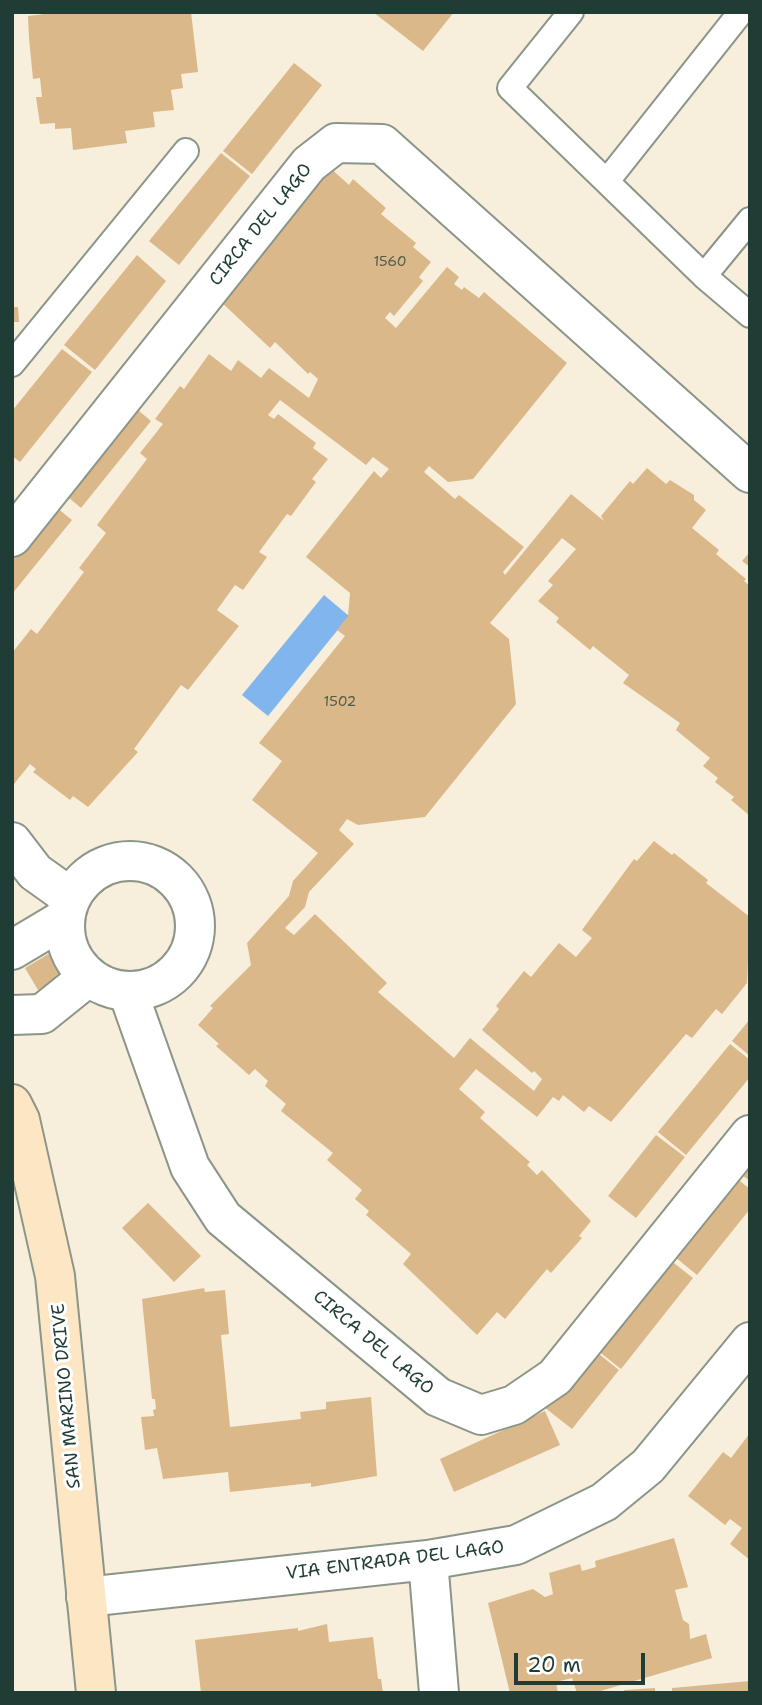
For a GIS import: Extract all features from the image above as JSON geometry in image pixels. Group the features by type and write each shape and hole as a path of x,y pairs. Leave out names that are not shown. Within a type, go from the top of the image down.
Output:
{"street":[{"name":"CIRCA DEL LAGO","path":"12,537 309,164 336,143 382,144 747,465"},
{"path":"12,842 67,908 65,940 74,961 88,977 107,988 128,992 149,989 169,979 183,964 193,945 196,923 192,903 181,884 164,869 144,861 122,860 100,867 83,879 67,908 12,950"},
{"path":"12,1015 42,1014 88,977"},
{"name":"CIRCA DEL LAGO","path":"128,992 190,1167 223,1218 438,1398 481,1415 514,1405 555,1377 750,1135"},
{"name":"SAN MARINO DRIVE","path":"12,1104 20,1120 55,1276 96,1693"},
{"name":"VIA ENTRADA DEL LAGO","path":"86,1597 428,1560 516,1545 604,1502 648,1466 750,1342"},
{"path":"428,1560 439,1693"}],"lane":[{"path":"571,12 510,88 704,276 750,315"},
{"path":"607,181 741,12"},
{"path":"12,364 186,151"},
{"path":"704,276 750,220"}],"water":[{"path":"324,595 349,616 268,716 242,695"}],"building":[{"path":"60,12 191,12 198,72 181,74 183,88 171,90 174,110 153,112 155,127 125,131 127,143 73,150 71,128 55,129 55,123 40,124 36,97 42,97 40,78 33,79 29,38 28,16"},
{"path":"373,12 454,12 423,51"},
{"path":"294,63 322,85 252,174 223,151"},
{"path":"221,153 250,176 179,265 149,241"},
{"path":"328,166 349,185 353,179 386,208 381,214 416,243 413,247 431,262 419,277 423,281 394,316 390,312 385,318 396,328 447,267 459,277 454,284 462,290 464,287 479,298 484,292 567,363 473,479 448,482 429,466 424,472 455,499 459,495 524,547 503,572 505,575 571,494 604,521 601,516 630,481 633,484 647,468 666,484 670,480 694,495 694,500 706,510 692,528 719,550 716,554 746,579 744,581 750,586 750,816 731,800 734,797 715,782 718,778 703,766 710,758 676,730 680,723 623,683 629,675 593,646 590,650 556,622 559,618 538,601 553,585 548,581 576,549 562,538 490,623 509,639 516,704 425,817 358,825 347,819 339,830 354,844 309,892 305,907 285,928 294,935 315,914 387,983 378,992 454,1058 470,1038 534,1091 542,1079 482,1030 499,1009 496,1006 524,971 531,977 559,943 576,957 592,938 582,930 634,859 637,861 654,841 672,855 674,853 708,880 706,883 750,917 747,983 722,1014 716,1009 692,1038 686,1034 611,1122 589,1106 584,1112 563,1095 559,1101 553,1097 537,1117 476,1069 459,1089 485,1112 480,1118 530,1162 527,1165 537,1175 542,1170 591,1221 579,1236 582,1238 551,1273 547,1269 505,1319 497,1312 477,1335 403,1264 411,1254 366,1215 369,1211 355,1199 362,1190 327,1160 333,1153 281,1111 286,1104 265,1086 268,1081 255,1069 249,1075 216,1046 219,1044 198,1025 213,1008 210,1006 251,965 247,943 289,896 293,881 318,853 252,800 282,761 259,743 345,636 337,630 348,616 350,593 306,557 374,471 381,478 389,469 373,457 366,465 280,400 268,415 274,419 278,414 316,443 313,448 328,459 312,479 316,482 291,516 287,514 259,552 267,557 243,590 235,585 217,610 239,626 188,690 181,685 134,749 138,752 88,807 73,796 70,800 33,772 36,769 30,764 14,784 12,782 12,653 31,629 37,634 84,572 79,568 106,533 97,525 147,459 140,453 163,424 155,419 180,386 184,389 209,354 231,371 238,360 261,378 269,368 309,398 318,379 310,372 308,374 275,342 270,348 219,300"},
{"path":"137,255 166,281 95,370 64,345"},
{"path":"12,307 18,307 19,322 12,322"},
{"path":"62,349 92,372 20,462 12,456 12,411"},
{"path":"126,400 151,421 81,508 56,487"},
{"path":"47,500 72,520 12,594 12,544"},
{"path":"750,552 750,567 742,561"},
{"path":"50,953 63,976 38,990 25,968"},
{"path":"750,1019 750,1056 732,1041"},
{"path":"730,1044 750,1060 750,1077 686,1155 658,1132"},
{"path":"656,1135 685,1157 636,1218 608,1196"},
{"path":"750,1151 750,1181 735,1170"},
{"path":"731,1174 750,1189 750,1209 697,1275 669,1252"},
{"path":"148,1203 201,1256 174,1282 122,1228"},
{"path":"665,1256 693,1278 621,1369 592,1346"},
{"path":"204,1288 205,1292 225,1290 229,1334 221,1335 230,1427 301,1419 300,1412 326,1409 326,1402 371,1397 377,1476 311,1487 311,1483 230,1492 228,1472 163,1479 157,1448 145,1450 141,1417 154,1416 153,1410 156,1409 155,1399 152,1399 142,1299"},
{"path":"590,1347 619,1370 572,1429 544,1407"},
{"path":"545,1411 560,1445 454,1492 440,1459"},
{"path":"750,1433 750,1560 730,1544 742,1528 730,1519 725,1525 688,1496 723,1452 731,1458"},
{"path":"674,1538 688,1587 675,1590 683,1620 689,1624 690,1639 706,1634 712,1658 594,1693 577,1693 572,1678 556,1682 558,1693 510,1693 488,1603 533,1589 545,1597 553,1594 549,1573 580,1564 582,1571 596,1567 595,1561"},
{"path":"327,1624 329,1642 373,1637 378,1679 381,1679 383,1693 201,1693 195,1640 298,1628 298,1631"},
{"path":"750,1681 750,1693 672,1693 672,1688"},
{"path":"655,1688 655,1693 625,1693 624,1690"}]}
